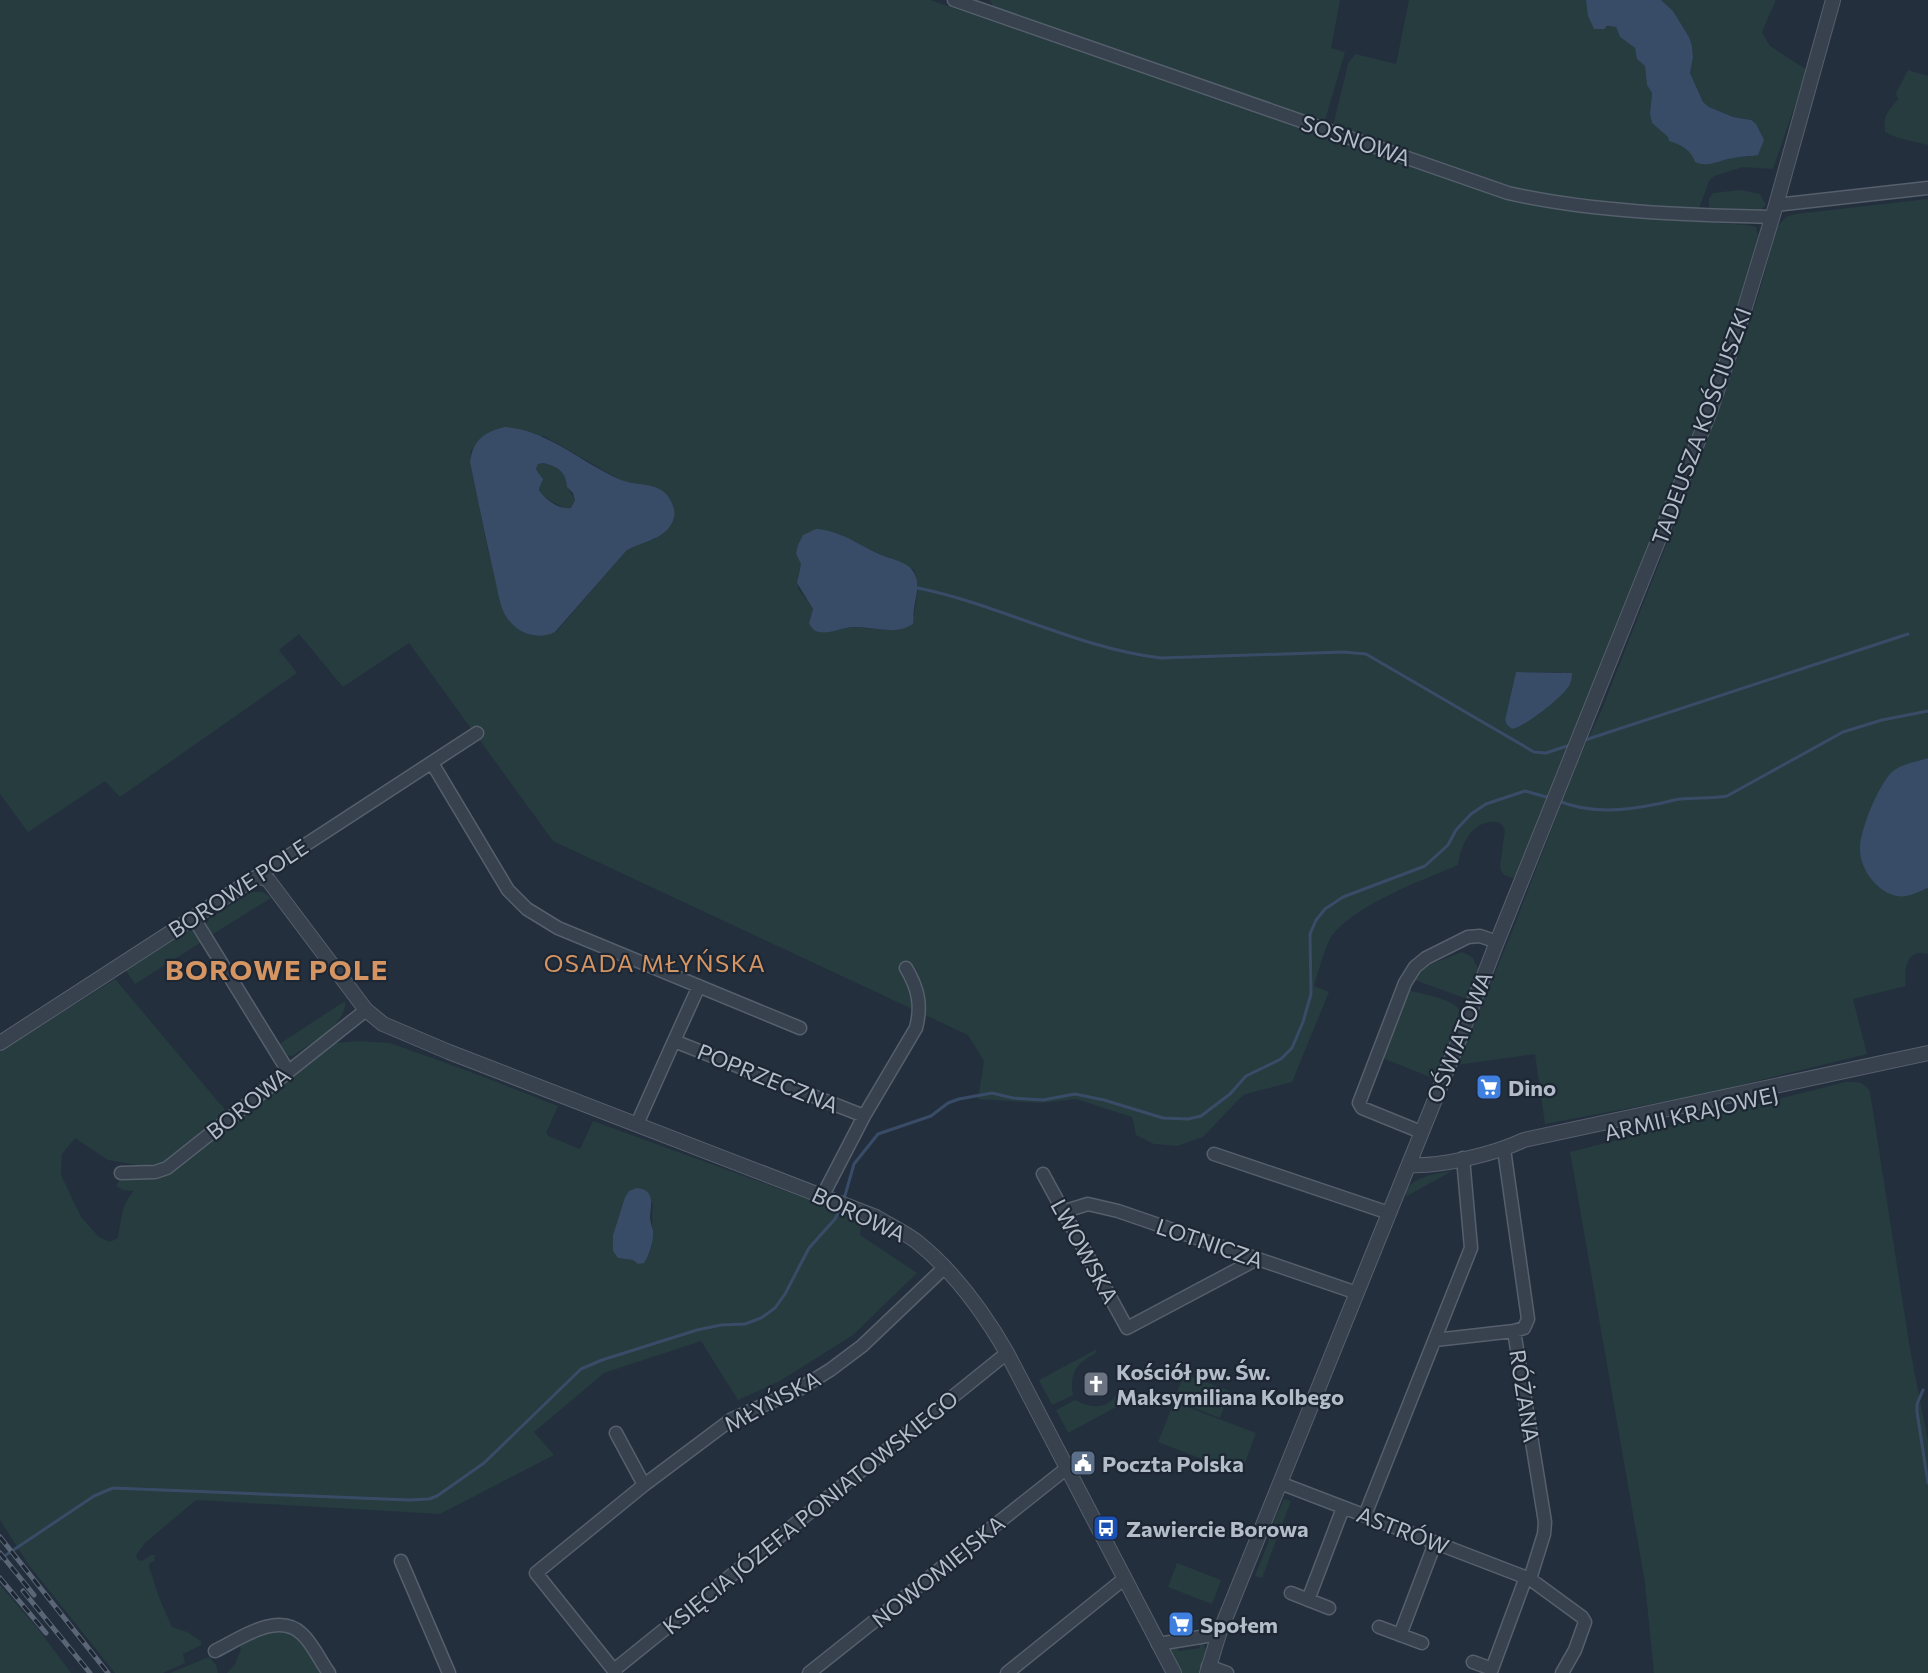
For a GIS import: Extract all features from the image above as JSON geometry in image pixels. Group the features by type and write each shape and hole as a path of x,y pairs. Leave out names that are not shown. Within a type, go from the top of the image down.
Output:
{"street":[{"name":"SOSNOWA","path":"954,0 985,5 1508,193 1535,199 1583,206 1774,211 1928,188"},
{"name":"TADEUSZA KOŚCIUSZKI","path":"1538,842 1711,409 1740,324 1774,211 1833,0"},
{"name":"BOROWE POLE","path":"0,1043 477,733"},
{"path":"432,763 508,890 527,909 558,928 800,1028"},
{"name":"OŚWIATOWA","path":"1208,1670 1219,1634 1538,842"},
{"name":"BOROWA","path":"253,879 261,877 269,881 366,1010 377,1021 402,1034 847,1205 876,1217 915,1240 968,1292 989,1322 1173,1673"},
{"path":"193,917 288,1071"},
{"name":"OŚWIATOWA","path":"1421,1132 1362,1107 1359,1103 1384,1035 1405,983 1420,963 1468,937 1480,936 1497,942"},
{"path":"864,1116 916,1028 919,996 906,968"},
{"path":"674,1041 699,986"},
{"name":"BOROWA","path":"121,1173 155,1172 167,1168 366,1010"},
{"name":"POPRZECZNA","path":"638,1124 674,1041 864,1116 828,1198"},
{"name":"ARMII KRAJOWEJ","path":"1409,1165 1432,1166 1504,1149 1524,1140 1928,1053"},
{"name":"RÓŻANA","path":"1473,1662 1492,1669 1544,1534 1545,1522 1514,1331 1524,1328 1528,1319 1504,1149"},
{"path":"1214,1154 1389,1213"},
{"path":"1365,1515 1471,1248 1463,1158"},
{"name":"LWOWSKA","path":"1042,1173 1127,1328 1257,1259"},
{"name":"LOTNICZA","path":"1062,1212 1088,1204 1118,1211 1357,1293"},
{"name":"MŁYŃSKA","path":"615,1672 536,1573 644,1485 732,1419 796,1391 831,1370 862,1346 945,1267"},
{"path":"1435,1340 1514,1331"},
{"name":"KSIĘCIA JÓZEFA PONIATOWSKIEGO","path":"615,1672 1007,1353"},
{"path":"616,1433 644,1485"},
{"name":"NOWOMIEJSKA","path":"809,1673 1067,1468"},
{"name":"ASTRÓW","path":"1280,1484 1528,1578 1582,1617 1585,1622 1584,1630 1562,1673"},
{"path":"1308,1600 1343,1508"},
{"path":"1400,1635 1436,1543"},
{"path":"401,1561 449,1673"},
{"path":"1007,1673 1125,1578"},
{"path":"1291,1593 1329,1608"},
{"path":"215,1651 267,1626 285,1625 295,1628 303,1635 329,1673"},
{"path":"1379,1627 1422,1643"},
{"path":"1158,1644 1219,1634"},
{"path":"1208,1670 1227,1673"}],"green space":[{"path":"0,0 930,0 1521,202 1600,215 1756,227 1758,236 1726,352 1598,680 1518,874 1513,878 1504,875 1501,870 1505,830 1499,823 1490,822 1477,827 1467,838 1458,865 1391,894 1359,912 1345,923 1330,938 1322,958 1314,986 1329,992 1292,1082 1243,1095 1203,1137 1177,1146 1154,1144 1136,1135 1132,1117 1076,1099 1041,1103 978,1099 984,1061 968,1035 553,841 409,643 343,687 299,634 279,650 297,673 120,797 105,781 28,832 0,794","holes":["544,436 622,481 652,487 656,539 640,542 627,550 556,632 507,618 488,550 470,462 471,450","846,538 914,570 918,588 914,616 890,630 852,627 820,632 812,629 809,623 813,609 798,588 801,564 796,554","1516,672 1561,672 1569,685 1543,711 1526,723 1512,729 1505,720"]},
{"path":"990,0 1340,0 1331,48 1345,52 1324,124 995,10"},
{"path":"1409,0 1586,0 1586,4 1605,27 1616,27 1620,37 1635,48 1638,59 1645,66 1647,84 1652,93 1650,114 1652,123 1693,155 1749,157 1751,120 1733,117 1703,102 1690,73 1693,57 1689,37 1673,11 1661,0 1776,0 1762,32 1770,46 1807,70 1773,169 1743,167 1714,176 1709,181 1699,209 1605,203 1535,194 1512,189 1333,126 1348,64 1355,54 1396,64"},
{"path":"1908,70 1928,76 1928,145 1898,138 1885,132 1886,117 1898,99 1896,93"},
{"path":"1741,190 1760,194 1766,205 1759,211 1712,210 1709,207 1709,198 1713,193"},
{"path":"1928,199 1928,758 1896,769 1883,785 1862,833 1862,862 1878,887 1912,894 1928,888 1928,954 1915,954 1908,961 1906,986 1853,999 1867,1054 1704,1094 1545,1124 1535,1054 1457,1065 1513,929 1577,763 1602,709 1721,405 1759,293 1777,227 1786,217 1795,214"},
{"path":"543,463 557,468 565,475 567,486 575,500 571,508 562,507 540,492 540,481 536,469 538,464"},
{"path":"252,892 263,892 271,898 210,936 205,927 209,919"},
{"path":"187,931 196,931 203,941 135,984 125,969"},
{"path":"1462,952 1472,957 1479,970 1467,999 1415,980 1421,968"},
{"path":"115,979 226,1111 167,1162 142,1166 108,1160 75,1138 62,1154 61,1175 81,1217 99,1237 110,1242 118,1238 124,1207 134,1191 123,1190 116,1186 122,1176 163,1175 324,1047 335,1043 358,1041 390,1043 558,1106 546,1133 548,1136 580,1149 593,1121 862,1219 860,1235 917,1273 853,1335 780,1381 738,1400 701,1341 604,1373 534,1432 554,1455 440,1514 196,1500 145,1543 136,1555 138,1560 142,1561 155,1555 149,1568 172,1627 187,1632 201,1641 201,1645 183,1654 185,1663 163,1673 115,1673 28,1564 0,1520 0,1052","holes":["629,1191 653,1204 652,1244 648,1255 638,1264 633,1260 618,1258 613,1235 625,1197"]},
{"path":"1407,990 1443,999 1459,1009 1460,1014 1455,1031 1435,1079 1380,1057"},
{"path":"345,1001 341,1017 334,1025 293,1056 286,1054 278,1045"},
{"path":"1845,1082 1863,1084 1870,1092 1910,1349 1928,1441 1928,1673 1654,1673 1645,1583 1570,1152"},
{"path":"1452,1171 1407,1196 1403,1192 1419,1179"},
{"path":"1097,1349 1095,1354 1083,1361 1075,1370 1072,1381 1073,1395 1052,1405 1039,1380"},
{"path":"1184,1374 1230,1391 1220,1418 1174,1400"},
{"path":"1125,1393 1129,1400 1068,1433 1056,1410 1075,1400 1086,1405 1103,1405 1116,1395"},
{"path":"1174,1402 1256,1433 1241,1474 1158,1442"},
{"path":"1284,1499 1291,1501 1262,1578 1255,1576 1268,1543 1271,1528"},
{"path":"1177,1563 1221,1580 1212,1604 1168,1587"},
{"path":"0,1585 39,1630 71,1673 0,1673"},
{"path":"287,1631 300,1638 324,1673 227,1673 235,1664 241,1650 238,1644 260,1632"},
{"path":"1197,1641 1203,1643 1206,1651 1201,1673 1179,1673 1169,1649 1174,1645 1179,1651 1200,1648"},
{"path":"209,1657 216,1665 218,1673 170,1673"}],"water":[{"path":"1586,0 1661,0 1673,11 1689,37 1693,57 1690,73 1703,102 1733,117 1751,120 1756,124 1764,140 1758,155 1700,164 1695,162 1685,148 1669,141 1668,137 1652,123 1650,114 1652,93 1647,85 1645,66 1637,59 1635,48 1620,37 1616,27 1607,26 1604,29 1594,29 1588,16"},
{"path":"505,427 536,435 621,480 657,488 667,495 674,510 674,517 667,530 627,550 555,632 542,636 523,632 507,618 500,599 485,535 470,462 474,448 481,438","holes":["538,464 548,464 563,473 567,487 573,493 575,500 571,508 553,504 539,490 543,479 536,469"]},
{"path":"816,529 840,535 908,566 916,578 917,587 913,624 906,628 891,630 852,627 831,632 817,632 813,629 809,623 813,609 797,583 801,564 796,554 803,535"},
{"path":"1516,672 1572,673 1572,675 1569,686 1559,698 1534,718 1512,729 1505,720"},
{"path":"1928,758 1928,888 1909,895 1889,894 1870,878 1866,871 1860,855 1861,839 1875,799 1890,774 1903,766"},
{"path":"637,1188 647,1191 651,1198 650,1219 653,1231 651,1248 646,1260 638,1264 633,1260 618,1258 613,1251 613,1235 625,1197 629,1191"}],"waterway":[{"path":"918,588 949,595 1099,645 1161,658 1343,652 1366,654 1534,752 1546,753 1573,744"},
{"path":"1582,741 1908,634"},
{"path":"1559,801 1583,808 1607,810 1660,804 1680,799 1727,796 1843,732 1882,720 1928,711"},
{"path":"844,1199 854,1164 878,1134 931,1116 948,1103 959,1099 992,1093 1013,1098 1043,1100 1075,1094 1104,1100 1163,1118 1188,1119 1201,1116 1230,1094 1246,1076 1281,1059 1292,1048 1311,994 1310,934 1316,920 1325,909 1343,897 1425,866 1448,845 1456,830 1471,814 1486,804 1525,791 1550,798"},
{"path":"0,1559 94,1496 113,1488 409,1500 429,1499 437,1496 484,1463 581,1369 602,1360 697,1330 721,1325 745,1324 761,1318 775,1308 809,1248 835,1219 841,1208"},
{"path":"1923,1390 1917,1404 1917,1412 1928,1483"}],"railway":[{"path":"0,1537 108,1673"},
{"path":"0,1553 34,1595"},
{"path":"0,1578 46,1633"},
{"path":"23,1591 90,1673"}],"place":[{"name":"Dino","path":"1489,1087"},
{"name":"Kościół pw. Św. Maksymiliana Kolbego","path":"1096,1384"},
{"name":"Poczta Polska","path":"1083,1463"},
{"name":"Zawiercie Borowa","path":"1106,1528"},
{"name":"Społem","path":"1181,1624"}],"district":[{"name":"OSADA MŁYŃSKA","path":"655,962"},
{"name":"BOROWE POLE","path":"277,969"}]}
